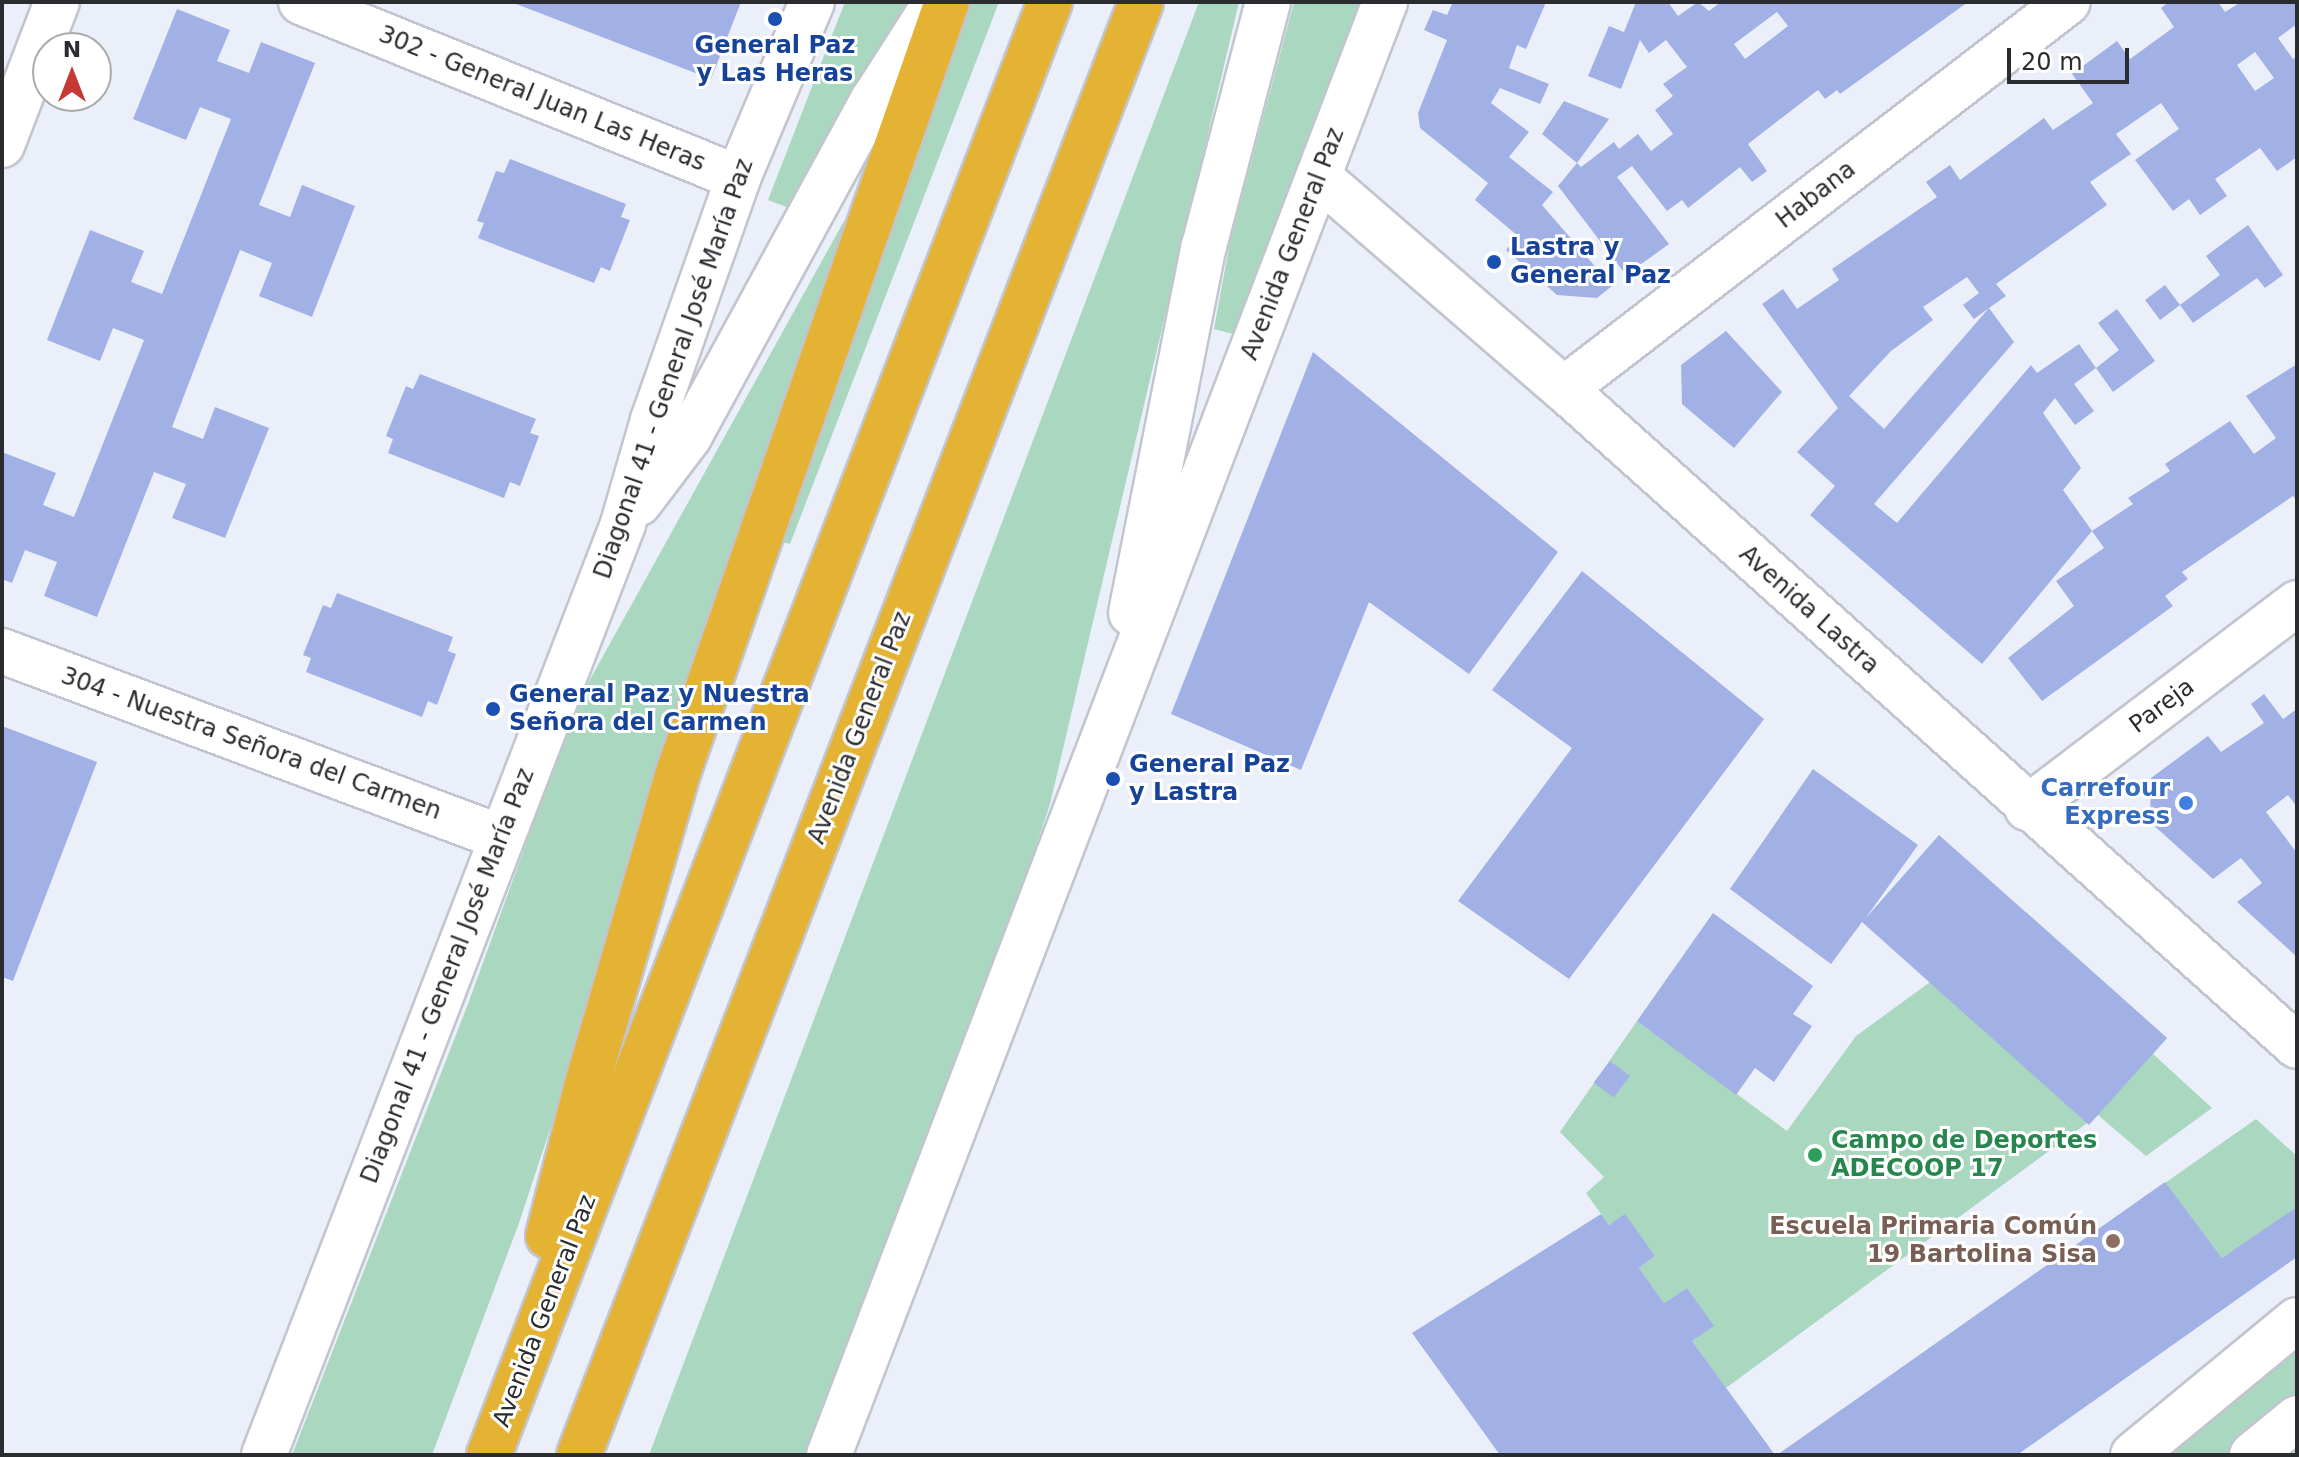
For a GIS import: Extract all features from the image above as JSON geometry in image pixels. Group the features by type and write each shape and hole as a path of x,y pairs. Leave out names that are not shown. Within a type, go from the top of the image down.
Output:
{"highway":[{"path":"495,1440 587,1084 678,773 947,2"},
{"name":"Avenida General Paz","path":"495,1440 1050,2"},
{"name":"Avenida General Paz","path":"579,1455 1141,2"}],"street":[{"path":"2,145 57,2"},
{"name":"302 - General Juan Las Heras","path":"301,2 738,178"},
{"name":"Diagonal 41 - General José María Paz","path":"264,1455 623,524 653,420 738,178 812,2"},
{"path":"623,524 689,437 873,100 936,2"},
{"name":"Avenida General Paz","path":"1114,710 1177,367 1268,2"},
{"name":"Avenida General Paz","path":"829,1455 1385,2"},
{"name":"Habana","path":"1564,389 2068,2"},
{"name":"Avenida Lastra","path":"1319,177 1564,389 2027,808 2297,1046"},
{"name":"Pareja","path":"2027,808 2297,603"},
{"name":"304 - Nuestra Señora del Carmen","path":"2,651 500,837"},
{"path":"2133,1455 2297,1320"},
{"path":"2252,1455 2297,1418"}],"green space":[{"path":"845,2 907,2 797,211 768,200"},
{"path":"969,2 999,2 790,544 779,541"},
{"path":"1199,2 1239,2 1050,804 1007,934 805,1455 649,1455"},
{"path":"1294,2 1366,2 1237,335 1214,329 1230,242"},
{"path":"844,221 857,227 793,394 519,1223 432,1455 292,1455 468,1004 577,703"},
{"name":"Campo de Deportes ADECOOP 17","path":"2026,912 2167,1038 2153,1054 2212,1108 2146,1156 2098,1115 1726,1388 1692,1341 1713,1326 1687,1288 1664,1303 1639,1268 1655,1256 1625,1215 1609,1225 1586,1193 1604,1177 1560,1132 1637,1021 1787,1131 1856,1036"},
{"path":"2256,1119 2297,1156 2297,1210 2222,1258 2165,1183"},
{"path":"2297,1320 2297,1418 2252,1455 2133,1455"}],"building":[{"path":"511,2 741,2 711,79"},
{"path":"1453,2 1546,2 1526,49 1517,45 1509,68 1549,84 1540,104 1500,88 1491,103 1529,132 1509,157 1553,192 1542,205 1612,286 1597,298 1557,295 1506,250 1518,236 1475,200 1488,183 1420,128 1418,113 1447,40 1424,30 1433,10 1447,15"},
{"path":"1636,2 1668,2 1678,16 1698,2 1709,11 1721,2 1968,2 1840,94 1837,90 1825,99 1818,90 1748,144 1767,171 1752,182 1740,167 1688,208 1682,200 1667,211 1632,166 1617,177 1669,244 1626,275 1558,186 1577,163 1581,167 1614,142 1619,149 1638,134 1651,151 1673,134 1655,110 1673,96 1663,84 1687,67 1666,40 1649,53 1640,40 1621,89 1588,76 1609,26 1624,32","holes":["1777,12 1788,26 1745,59 1734,44"]},
{"path":"2169,2 2218,2 2225,12 2241,2 2297,2 2297,29 2294,26 2278,38 2293,59 2297,56 2297,157 2277,171 2260,148 2215,179 2227,196 2200,215 2189,199 2173,211 2135,160 2179,129 2161,103 2116,134 2131,154 2090,182 2107,205 1996,284 2006,296 1989,308 2014,342 1874,504 1897,523 2031,365 2037,373 2079,344 2096,368 2074,384 2094,411 2075,425 2055,398 2043,413 2081,468 2063,490 2092,531 1982,664 1810,515 1835,486 1797,452 1838,408 1762,304 1783,289 1797,309 1839,280 1832,269 1937,197 1926,182 1950,165 1960,180 2044,118 2053,130 2093,103 2072,74 2117,41 2130,59 2174,27 2161,8","holes":["2255,52 2274,78 2255,91 2237,65","1967,277 1979,293 1963,305 1974,319 1989,308 1884,429 1849,396 1891,351 1933,320 1923,307"]},
{"path":"177,9 230,30 217,61 249,73 261,42 315,63 259,205 290,217 302,185 355,206 312,317 259,296 272,263 240,250 172,427 203,439 215,407 269,428 225,538 172,518 186,484 154,472 97,617 44,596 57,562 25,550 12,583 2,579 2,452 56,473 43,505 74,517 144,340 113,328 100,361 47,340 90,230 144,251 131,282 162,294 231,119 200,107 186,140 133,119"},
{"path":"1564,101 1609,119 1577,163 1542,134"},
{"path":"510,159 626,204 621,217 630,220 610,271 601,267 594,283 478,238 484,223 477,221 496,171 504,173"},
{"path":"2248,225 2283,275 2265,288 2257,278 2193,323 2180,305 2220,275 2206,256"},
{"path":"2165,285 2180,305 2160,320 2145,300"},
{"path":"2117,309 2155,361 2113,392 2096,368 2119,350 2098,323"},
{"path":"1726,331 1782,392 1734,448 1682,404 1681,365"},
{"path":"1313,352 1558,552 1469,674 1369,602 1301,770 1171,714"},
{"path":"2297,364 2297,501 2293,496 2182,572 2188,579 2165,596 2173,606 2042,701 2008,658 2074,606 2056,581 2104,548 2092,531 2133,504 2128,498 2170,471 2165,464 2230,421 2254,454 2276,438 2246,396"},
{"path":"420,374 536,419 530,433 539,436 520,486 510,482 504,498 388,453 393,439 386,436 406,386 413,389"},
{"path":"1582,571 1764,719 1569,979 1458,901 1572,748 1492,690"},
{"path":"337,593 453,637 448,651 456,654 437,705 428,701 422,717 306,672 311,658 303,655 323,605 331,608"},
{"path":"2264,694 2283,719 2297,709 2297,807 2288,795 2266,812 2297,853 2297,957 2237,902 2262,883 2241,858 2213,879 2150,822 2151,778 2208,736 2221,752 2264,723 2251,704"},
{"path":"2,726 97,762 13,981 2,977"},
{"path":"1813,769 1918,845 1865,919 1939,835 2167,1038 2089,1125 1862,922 1831,964 1730,889"},
{"path":"1713,913 1813,986 1793,1014 1812,1026 1774,1082 1755,1068 1736,1095 1637,1021"},
{"path":"1610,1061 1630,1076 1614,1098 1594,1083"},
{"path":"2165,1182 2222,1258 2297,1207 2297,1257 2017,1455 1777,1455"},
{"path":"1601,1214 1609,1225 1625,1214 1655,1256 1639,1268 1664,1303 1687,1288 1714,1326 1692,1341 1775,1455 1500,1455 1412,1333"}],"place":[{"name":"General Paz y Las Heras","path":"775,19"},
{"name":"Lastra y General Paz","path":"1494,262"},
{"name":"General Paz y Nuestra Señora del Carmen","path":"493,709"},
{"name":"General Paz y Lastra","path":"1113,779"},
{"name":"Carrefour Express","path":"2186,803"},
{"name":"Campo de Deportes ADECOOP 17","path":"1815,1155"},
{"name":"Escuela Primaria Común 19 Bartolina Sisa","path":"2113,1241"}]}
